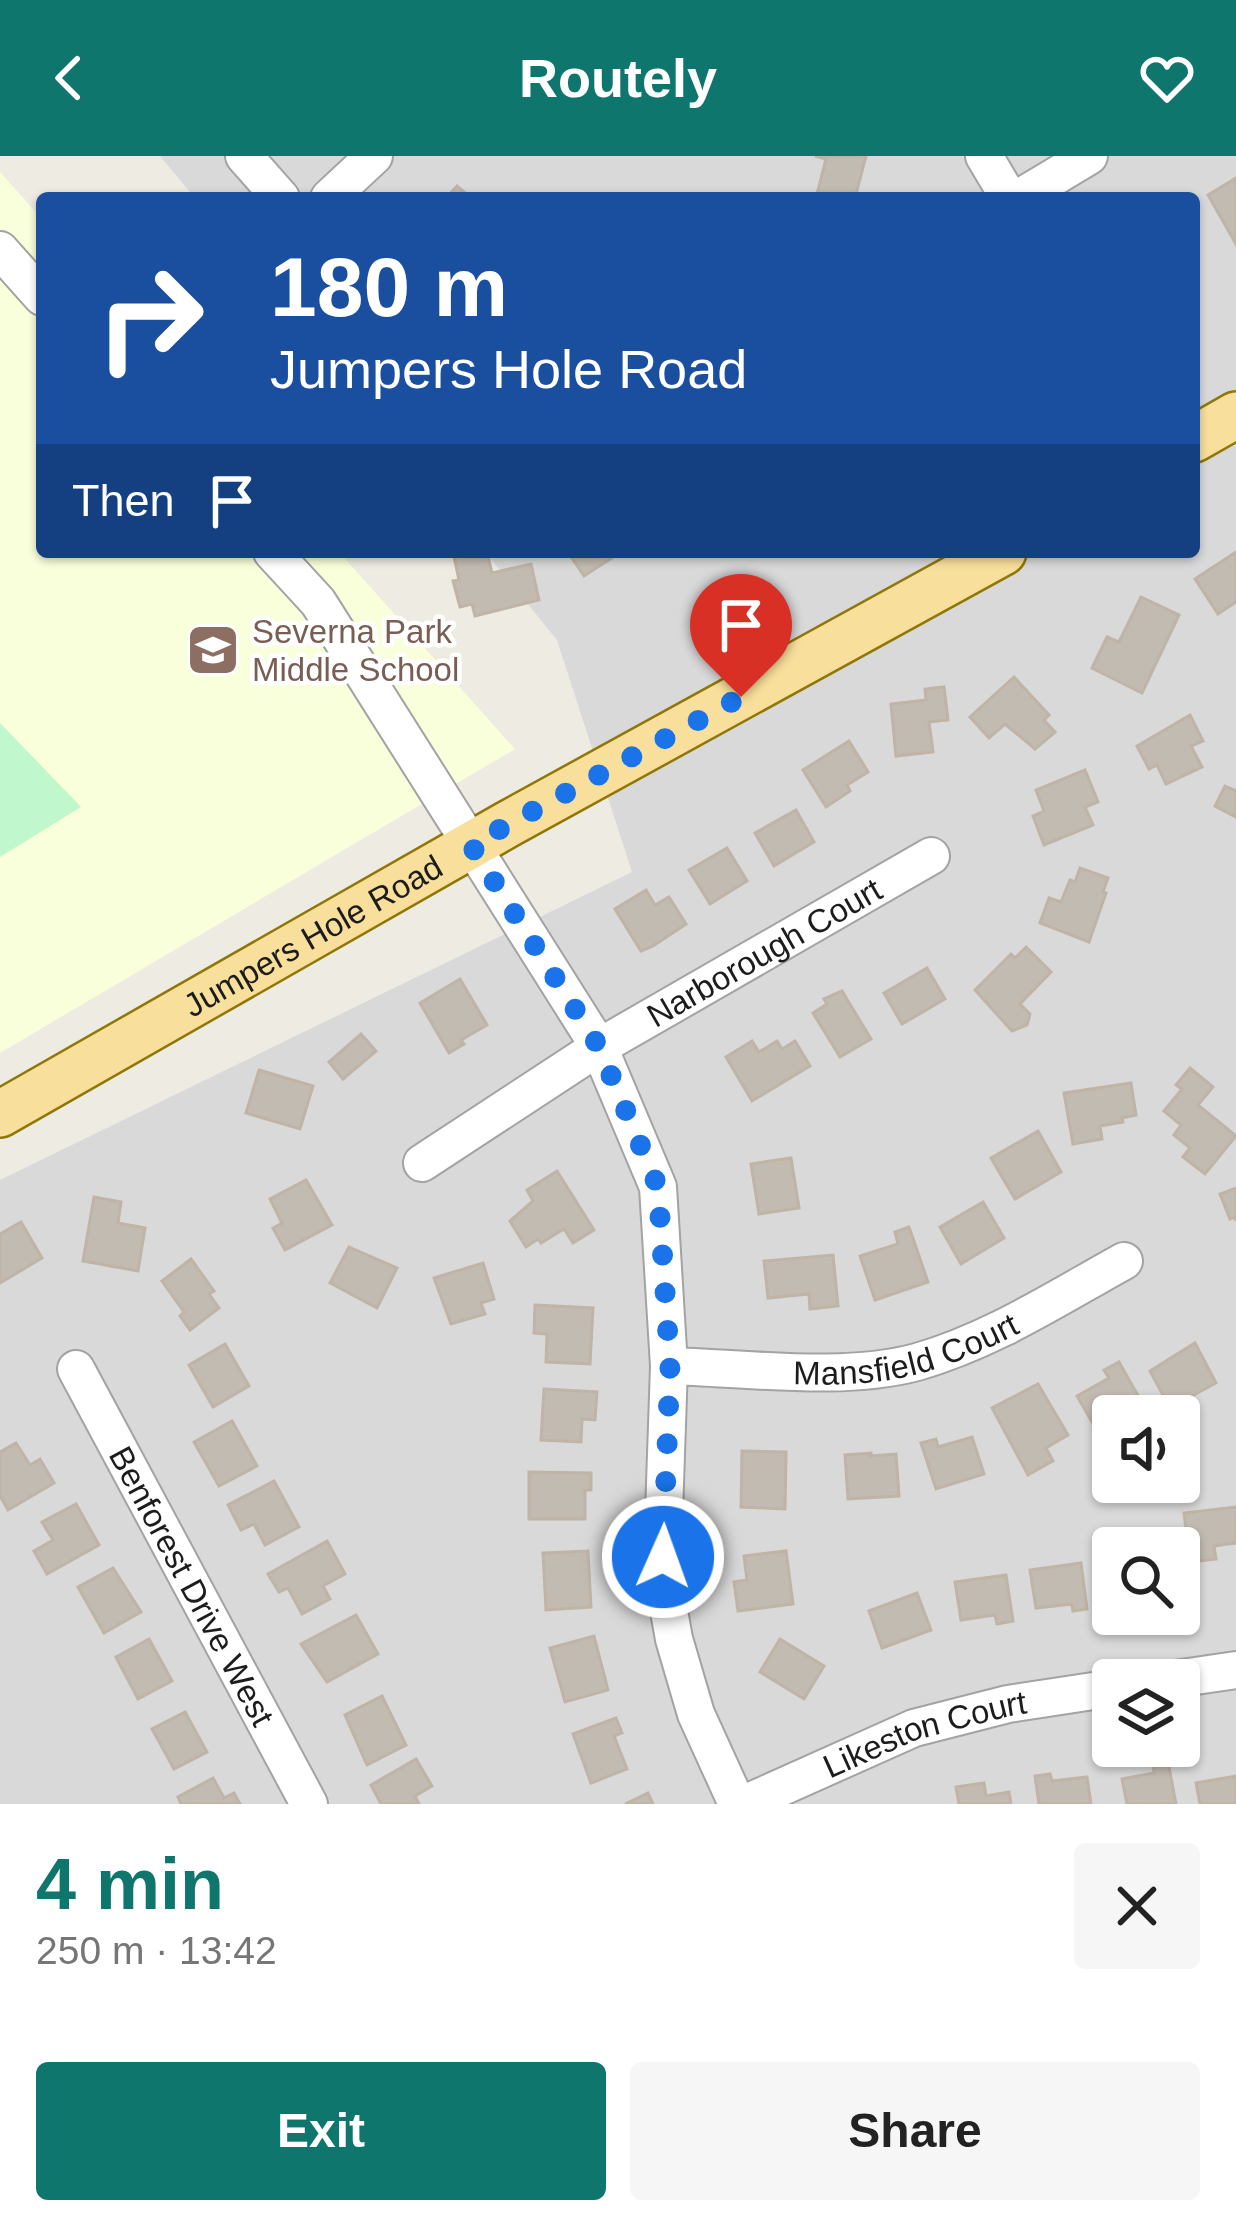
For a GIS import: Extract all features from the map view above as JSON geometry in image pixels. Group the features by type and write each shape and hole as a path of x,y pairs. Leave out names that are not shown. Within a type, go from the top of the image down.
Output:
{"main road":[{"path":"1200,436 1236,415"},
{"name":"Jumpers Hole Road","path":"0,1114 471,845 992,558"}],"street":[{"path":"244,156 275,192"},
{"path":"335,192 374,156"},
{"path":"984,156 1005,192"},
{"path":"1029,192 1089,156"},
{"path":"0,250 36,290"},
{"path":"278,558 318,602 599,1047 658,1187 670,1366 662,1572 674,1640 691,1696 740,1804"},
{"name":"Narborough Court","path":"422,1163 599,1047 931,856"},
{"name":"Mansfield Court","path":"670,1366 858,1371 914,1363 978,1341 1124,1261"},
{"name":"Benforest Drive West","path":"76,1369 309,1804"},
{"path":"1200,1675 1236,1670"},
{"name":"Likeston Court","path":"740,1804 914,1728 1008,1704 1092,1691"}],"shaded area":[{"path":"160,156 1236,156 1236,1804 0,1804 0,1180 632,872 557,640 490,558 1200,558 1200,192 190,192"},
{"name":"Severna Park Middle School","path":"0,172 36,212 36,558 344,558 515,749 0,1053"}],"green space":[{"path":"0,723 81,807 0,857"}],"building":[{"path":"815,156 866,156 857,192 818,192 826,159"},
{"path":"1236,178 1236,244 1208,195"},
{"path":"1236,552 1236,602 1218,614 1195,579"},
{"path":"454,558 488,558 492,573 531,564 539,600 475,616 472,604 460,607 453,581 459,580"},
{"path":"572,558 612,558 584,576"},
{"path":"1141,597 1179,615 1142,693 1092,668 1107,637 1119,642"},
{"path":"1014,677 1049,715 1044,720 1055,732 1035,749 1005,724 989,738 970,717"},
{"path":"944,687 948,720 929,722 933,752 896,756 891,704 926,700 925,689"},
{"path":"1190,715 1203,741 1191,746 1202,767 1166,784 1157,765 1149,769 1137,746"},
{"path":"849,741 868,772 826,807 803,770"},
{"path":"1085,770 1098,802 1085,807 1093,825 1044,845 1033,816 1044,811 1036,790"},
{"path":"1225,786 1236,791 1236,817 1215,806"},
{"path":"796,810 814,842 774,866 755,833"},
{"path":"727,848 747,881 710,904 689,870"},
{"path":"1080,868 1108,878 1089,942 1040,923 1049,898 1061,902"},
{"path":"646,890 655,905 669,897 686,924 641,951 615,909"},
{"path":"1026,947 1051,972 1020,1004 1030,1014 1027,1025 1012,1031 975,990 1011,954 1015,958"},
{"path":"927,968 945,999 902,1024 884,993"},
{"path":"460,979 487,1025 449,1053 420,1003"},
{"path":"842,991 871,1039 840,1057 813,1013 827,1004 824,999"},
{"path":"361,1034 376,1051 343,1079 329,1062"},
{"path":"752,1041 759,1052 777,1041 782,1049 795,1041 810,1066 752,1101 726,1057"},
{"path":"1190,1068 1213,1087 1198,1105 1236,1136 1205,1174 1183,1157 1190,1148 1174,1135 1181,1125 1164,1111 1182,1089 1176,1085"},
{"path":"259,1070 313,1086 300,1129 246,1113"},
{"path":"1131,1083 1136,1115 1100,1126 1102,1139 1073,1144 1064,1093"},
{"path":"1038,1131 1061,1172 1015,1199 991,1158"},
{"path":"791,1158 799,1208 759,1214 751,1164"},
{"path":"557,1171 594,1230 573,1243 564,1229 526,1247 510,1221 533,1201 527,1190"},
{"path":"306,1180 332,1225 285,1250 273,1228 282,1223 270,1199"},
{"path":"1236,1188 1236,1221 1230,1219 1220,1194"},
{"path":"94,1197 121,1202 118,1223 145,1228 138,1271 83,1261"},
{"path":"983,1202 1004,1238 961,1264 940,1227"},
{"path":"21,1222 42,1258 0,1283 0,1234"},
{"path":"909,1227 928,1282 875,1300 860,1256 898,1244 895,1232"},
{"path":"349,1247 397,1268 377,1308 330,1283"},
{"path":"833,1255 838,1306 810,1309 809,1294 768,1298 764,1261"},
{"path":"191,1259 214,1291 209,1294 219,1308 190,1330 180,1316 184,1312 162,1281"},
{"path":"483,1263 494,1299 481,1303 485,1314 451,1324 434,1278"},
{"path":"535,1305 593,1308 590,1364 546,1362 547,1334 534,1333"},
{"path":"1195,1343 1216,1383 1194,1395 1163,1395 1150,1371"},
{"path":"225,1344 249,1386 213,1407 189,1365"},
{"path":"1119,1362 1138,1395 1092,1395 1092,1422 1077,1396 1109,1378 1104,1370"},
{"path":"1038,1384 1068,1435 1046,1448 1053,1461 1028,1475 992,1408"},
{"path":"544,1389 597,1392 595,1420 582,1419 581,1442 541,1440"},
{"path":"232,1421 257,1466 219,1486 194,1442"},
{"path":"972,1437 984,1474 936,1489 921,1443 936,1439 938,1447"},
{"path":"16,1443 30,1465 40,1459 54,1483 8,1510 0,1496 0,1452"},
{"path":"742,1451 786,1452 785,1509 741,1507"},
{"path":"896,1454 899,1496 848,1499 845,1455"},
{"path":"529,1472 591,1473 591,1490 585,1490 585,1519 529,1519"},
{"path":"274,1481 299,1527 265,1545 254,1524 241,1530 228,1505"},
{"path":"76,1504 99,1545 47,1574 34,1551 53,1540 42,1522"},
{"path":"1236,1507 1236,1543 1214,1546 1216,1559 1200,1561 1200,1527 1186,1527 1184,1513"},
{"path":"327,1541 345,1574 323,1586 330,1599 302,1614 288,1588 279,1592 268,1574"},
{"path":"588,1551 591,1607 546,1610 543,1553"},
{"path":"786,1551 793,1604 738,1611 734,1582 747,1580 744,1556"},
{"path":"1081,1563 1087,1609 1073,1611 1072,1604 1036,1608 1030,1570"},
{"path":"113,1568 141,1612 104,1633 78,1587"},
{"path":"1006,1575 1013,1621 997,1624 995,1615 961,1620 955,1582"},
{"path":"917,1593 931,1630 882,1648 869,1611"},
{"path":"356,1615 378,1654 327,1682 301,1644"},
{"path":"594,1636 608,1690 565,1702 550,1648"},
{"path":"149,1639 172,1681 138,1699 116,1657"},
{"path":"780,1639 824,1666 804,1699 760,1672"},
{"path":"382,1696 406,1745 367,1765 345,1715"},
{"path":"185,1712 207,1752 174,1769 152,1729"},
{"path":"616,1718 622,1733 614,1736 627,1769 591,1783 573,1734"},
{"path":"416,1759 432,1786 415,1796 419,1804 381,1804 371,1785"},
{"path":"1153,1767 1169,1767 1176,1804 1127,1804 1122,1779 1154,1773"},
{"path":"1050,1774 1052,1781 1087,1777 1091,1804 1039,1804 1035,1776"},
{"path":"1236,1776 1236,1804 1200,1804 1196,1783"},
{"path":"213,1778 224,1798 234,1793 240,1804 181,1804 178,1797"},
{"path":"984,1783 986,1796 1009,1792 1011,1804 959,1804 956,1787"},
{"path":"648,1793 653,1804 625,1804"}],"place":[{"name":"Severna Park Middle School","path":"213,650"}],"route":[{"path":"663,1557 670,1366 658,1187 599,1047 471,845 741,697"}]}
